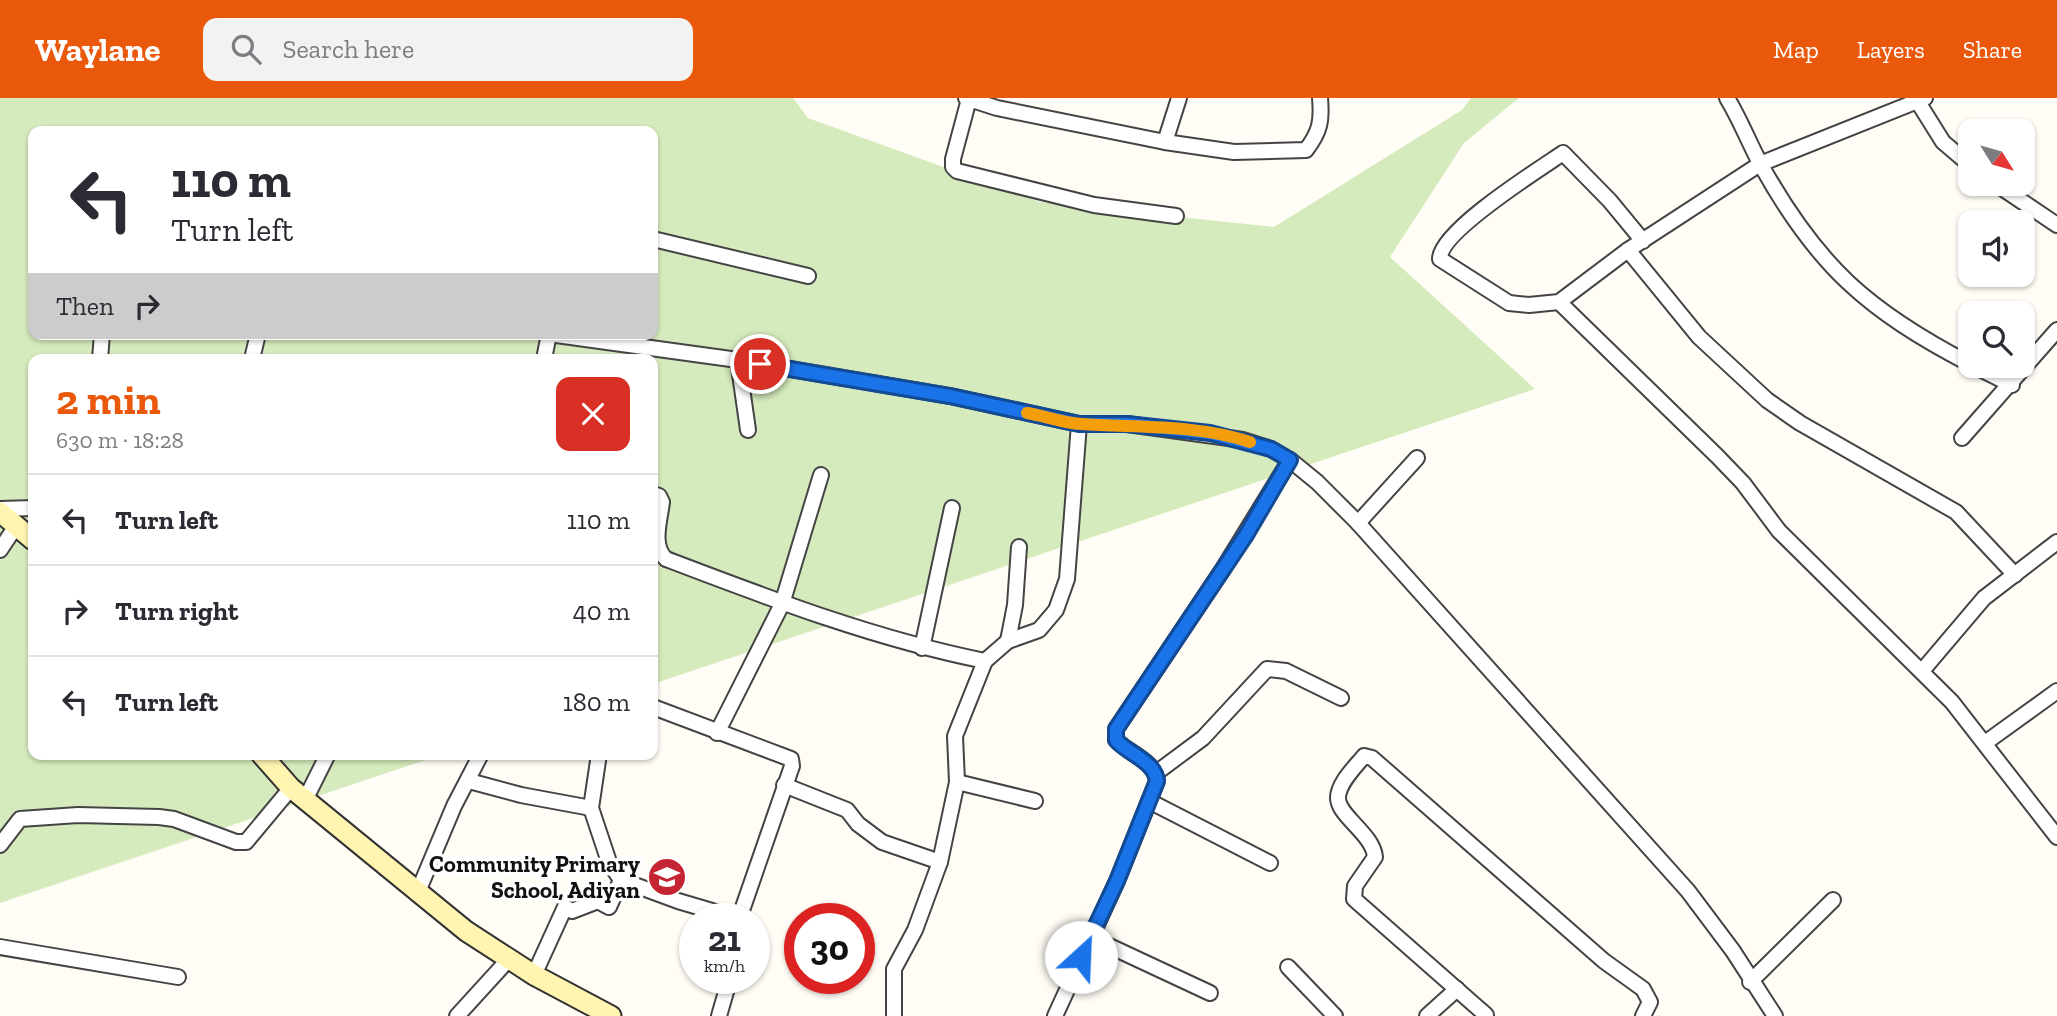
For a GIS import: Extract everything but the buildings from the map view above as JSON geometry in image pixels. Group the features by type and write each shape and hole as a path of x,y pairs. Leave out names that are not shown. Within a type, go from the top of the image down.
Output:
{"main road":[{"path":"0,511 28,536"},
{"path":"267,760 298,793 417,894 534,975 611,1016"}],"street":[{"path":"1165,142 1179,98"},
{"path":"1176,216 1094,205 957,171 953,167 953,159 968,99 997,108 1165,142 1234,152 1306,150 1318,134 1322,122 1320,98"},
{"path":"1727,98 1760,164 1819,254 1839,277 1915,334 1958,357"},
{"path":"1886,98 1895,110"},
{"path":"1643,241 1610,201 1563,153 1506,191 1443,244 1440,259 1447,266 1509,303 1529,305 1559,302 1628,250 1643,241 1760,164 1842,129 1922,100 1943,142 1958,155"},
{"path":"2014,196 2057,225"},
{"path":"658,240 808,276"},
{"path":"1628,250 1699,337 1767,400 1800,423 1956,512 2015,575"},
{"path":"1559,302 1726,465 1808,562 1922,671 1985,743 2057,837"},
{"path":"1962,438 2012,385 2057,330"},
{"path":"593,340 738,360 950,396 1079,424 1127,424 1210,433 1271,449 1290,460 1317,482 1358,523 1688,891 1733,951 1775,1016"},
{"path":"738,360 748,430"},
{"path":"1998,378 2012,385"},
{"path":"894,1016 894,969 915,930 940,862 957,782 955,736 985,661 1008,641 1039,630 1056,610 1067,579 1079,424"},
{"path":"1358,523 1417,458"},
{"path":"1055,1016 1117,881 1157,781 1156,773 1150,765 1124,749 1116,740 1116,729 1246,535 1290,460"},
{"path":"718,733 782,604 821,475"},
{"path":"658,498 662,502 658,536"},
{"path":"0,511 28,508"},
{"path":"922,648 952,508"},
{"path":"0,550 16,526"},
{"path":"1922,671 1984,598 2057,542"},
{"path":"658,547 666,559 782,604 922,648 985,661"},
{"path":"1008,641 1015,605 1019,547"},
{"path":"1156,773 1202,738 1267,669 1286,671 1341,698"},
{"path":"1985,743 2057,691"},
{"path":"658,709 791,760 792,766 744,903"},
{"path":"1486,1015 1354,899 1355,886 1375,857 1374,848 1341,807 1338,798 1342,785 1364,755 1372,758 1411,795 1447,821 1604,961 1643,989 1650,1002 1643,1016"},
{"path":"0,845 20,819 78,815 174,819 236,842 246,842 298,793 323,760"},
{"path":"417,894 454,806 478,760"},
{"path":"598,760 591,808 608,862 621,880 685,903"},
{"path":"469,781 520,795 591,808"},
{"path":"957,782 1035,801"},
{"path":"784,785 847,810 858,824 882,842 940,862"},
{"path":"1149,801 1270,863"},
{"path":"534,975 565,907 572,911 598,901 609,907 621,880"},
{"path":"1751,982 1833,900"},
{"path":"1090,937 1210,993"},
{"path":"0,947 178,977"},
{"path":"457,1016 509,959"},
{"path":"1288,967 1335,1016"},
{"path":"1427,1016 1457,989"},
{"path":"719,1016 725,994"}],"green space":[{"path":"0,98 793,98 808,118 1040,202 1274,227 1462,110 1471,98 1519,98 1464,143 1390,257 1535,389 658,682 658,354 28,354 28,760 425,760 0,903"}],"slow traffic":[{"path":"1027,413 1079,424 1127,424 1210,433 1250,442"}],"place":[{"name":"Community Primary School, Adiyan","path":"667,877"}],"route":[{"path":"760,364 950,396 1079,424 1127,424 1210,433 1271,449 1290,460 1246,535 1116,729 1116,740 1124,749 1150,765 1156,773 1157,781 1117,881 1081,957"}]}
